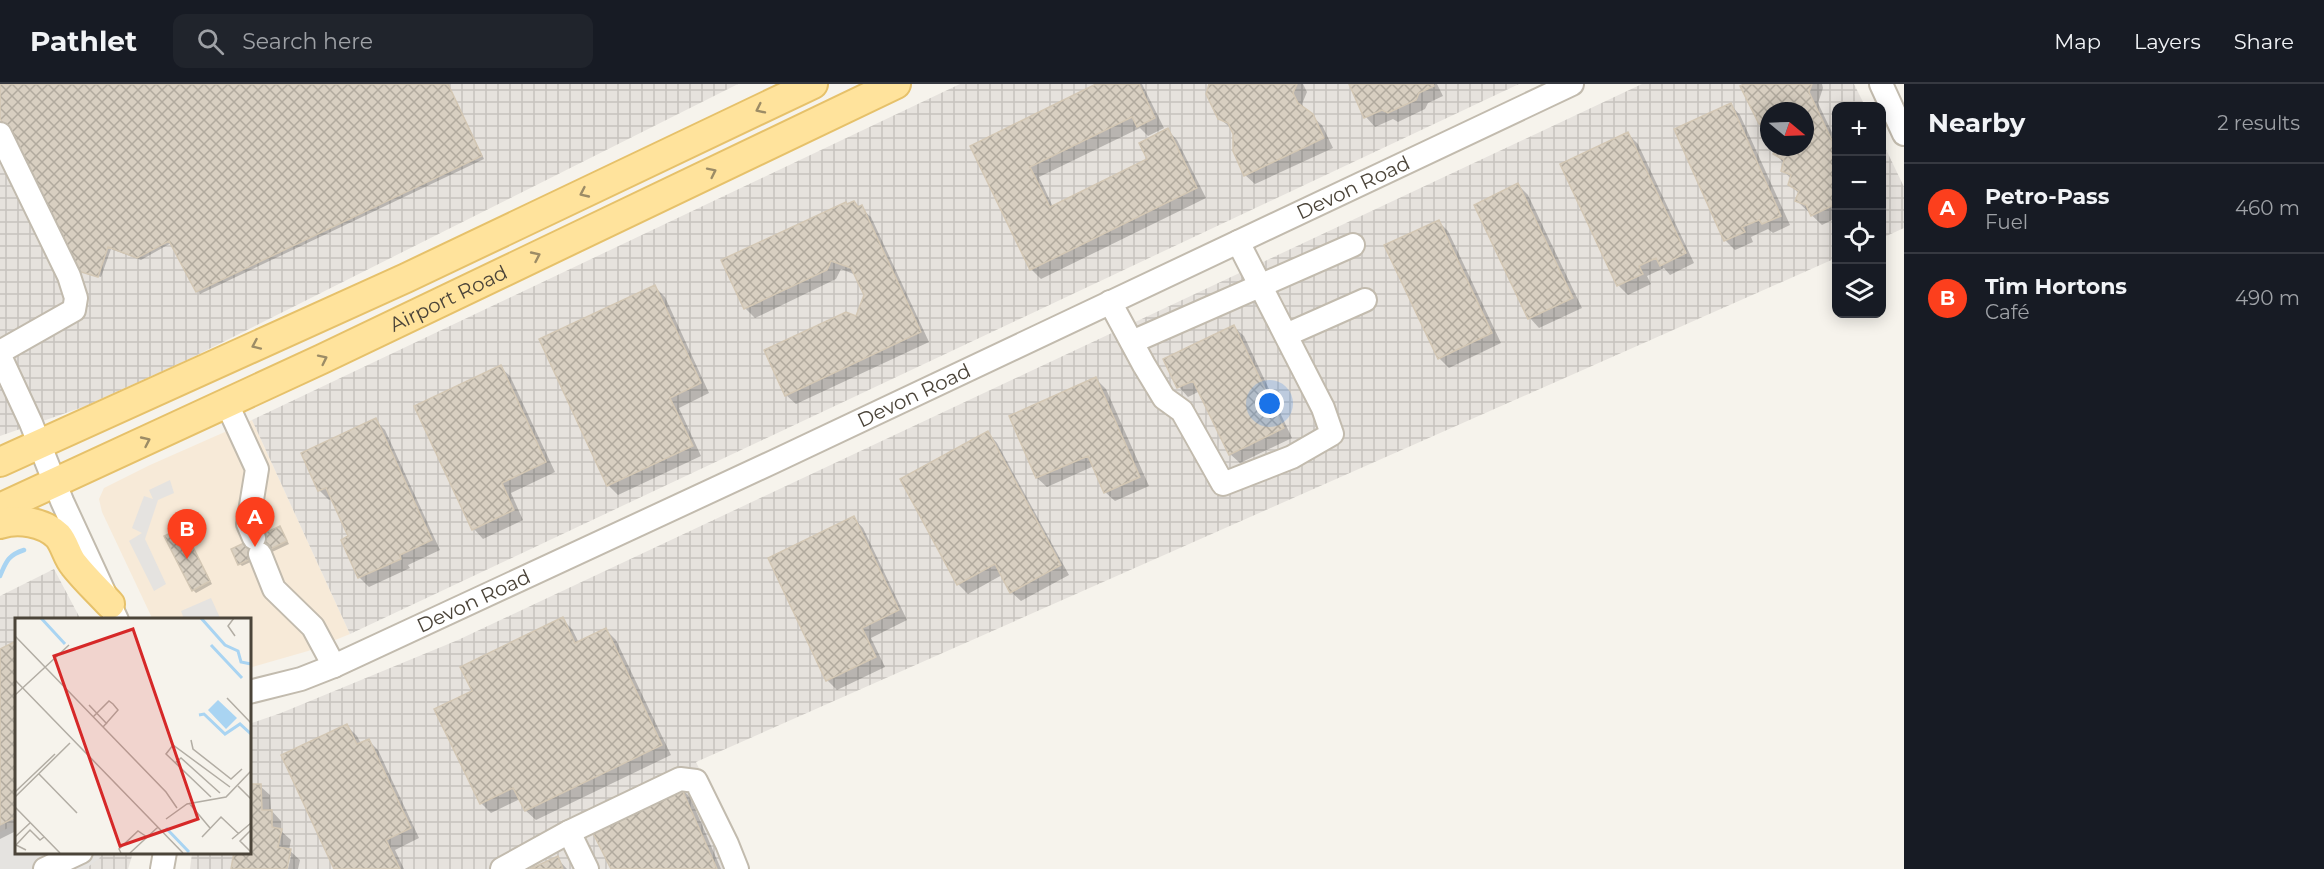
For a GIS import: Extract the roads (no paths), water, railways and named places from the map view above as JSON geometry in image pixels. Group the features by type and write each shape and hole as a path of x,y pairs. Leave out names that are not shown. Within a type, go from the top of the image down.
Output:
{"main road":[{"name":"Airport Road","path":"0,462 406,278 813,84"},
{"name":"Airport Road","path":"0,508 227,404 896,84"},
{"path":"0,524 8,521 25,521 40,525 57,536 72,563 113,612"}],"street":[{"name":"Devon Road","path":"250,692 301,679 334,666 1572,84"},
{"path":"1881,84 1904,134"},
{"path":"0,134 69,276 76,298 74,310 0,354 113,612"},
{"path":"1110,302 1164,398 1182,411 1223,484 1292,457 1332,434 1323,408 1238,242"},
{"path":"1132,342 1353,245"},
{"path":"1286,335 1365,300"},
{"path":"227,404 257,469 248,524 274,589 313,627 334,666"},
{"path":"502,869 569,832 680,779 696,781 737,869"},
{"path":"569,832 587,869"},
{"path":"45,869 77,854"},
{"path":"162,869 165,854"}],"waterway":[{"path":"0,576 8,560 14,554 24,550"}],"place":[{"name":"Petro-Pass","path":"255,547"},
{"name":"Tim Hortons","path":"187,559"}]}
